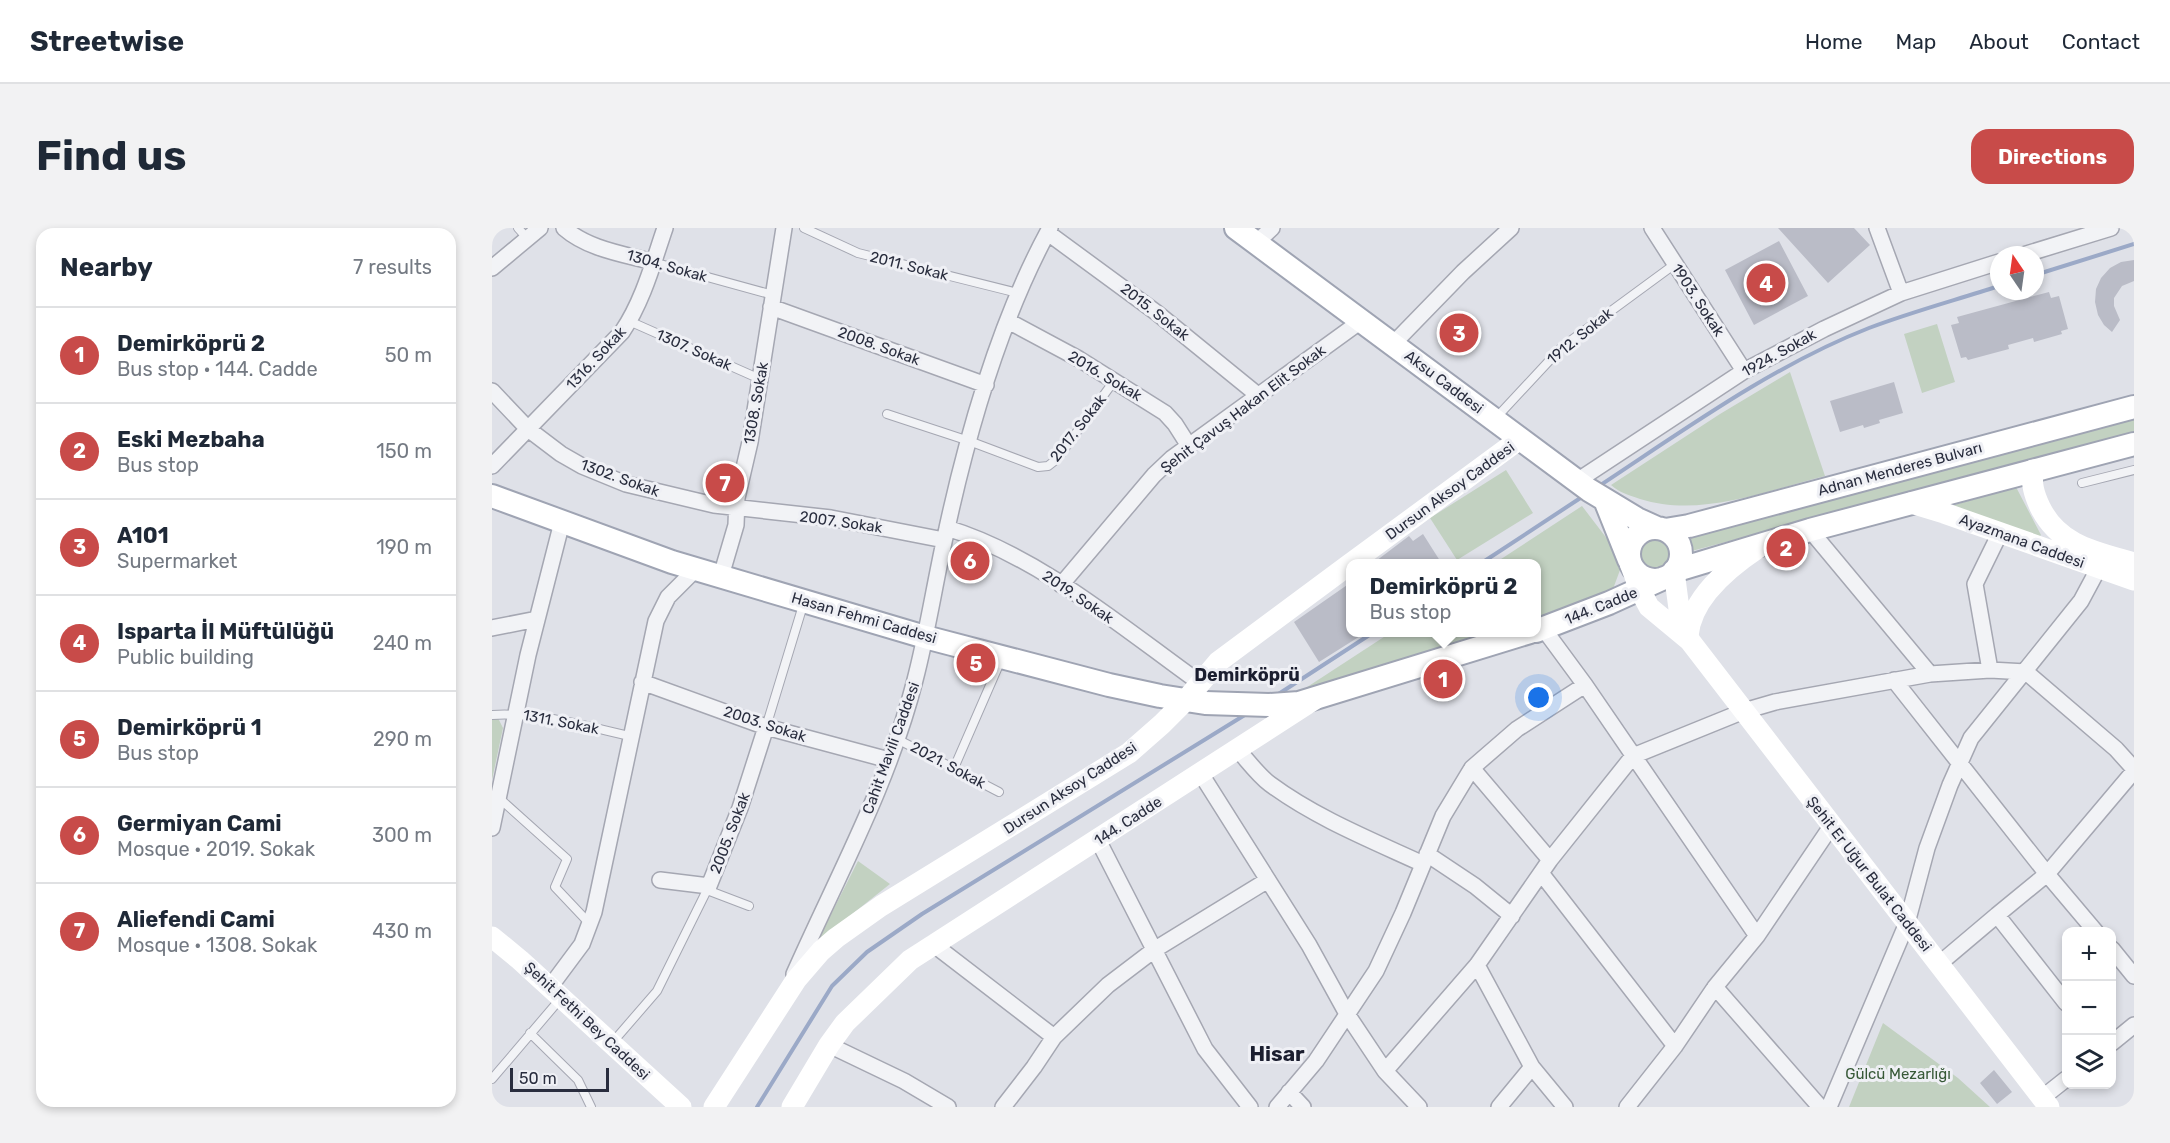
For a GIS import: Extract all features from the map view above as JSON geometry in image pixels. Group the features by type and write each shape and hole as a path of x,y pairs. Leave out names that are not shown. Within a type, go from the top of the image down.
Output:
{"main road":[{"name":"Aksu Caddesi","path":"1236,228 1264,236 1361,321 1494,420 1605,500 1661,529"},
{"name":"Adnan Menderes Bulvarı","path":"1661,529 1733,513 2134,406"},
{"path":"1605,500 1630,563 1640,576 1648,579 1669,575 1810,530 2134,444"},
{"name":"Hasan Fehmi Caddesi","path":"492,496 696,569 925,637 1109,685 1282,705 1316,699"},
{"path":"1605,500 1644,511 1675,516 1733,513"},
{"path":"1630,563 1630,546 1634,538 1640,532 1661,529 1678,542 1680,550 1680,559 1669,575"},
{"name":"144. Cadde","path":"1541,628 1640,590 1669,575"},
{"name":"144. Cadde","path":"1316,699 1514,637"}],"street":[{"path":"492,268 523,233 540,228"},
{"name":"1304. Sokak","path":"564,228 572,235 592,244 653,262"},
{"name":"1316. Sokak","path":"492,466 614,341 629,321 665,228"},
{"name":"1308. Sokak","path":"721,576 735,531 738,488 750,442 784,228"},
{"path":"1393,344 1463,272 1511,228"},
{"name":"1903. Sokak","path":"1652,228 1744,371"},
{"path":"1877,228 1900,293"},
{"path":"2044,249 2111,228"},
{"name":"Cahit Mavili Caddesi","path":"714,1107 782,1000 849,857 889,760 915,681 946,534 969,441 1018,293 1049,230"},
{"name":"2015. Sokak","path":"1049,230 1149,306 1259,396"},
{"name":"1924. Sokak","path":"1577,481 1744,371 1824,329 1900,293 1990,265"},
{"name":"2008. Sokak","path":"772,301 986,385"},
{"name":"2016. Sokak","path":"1008,321 1079,359 1169,416 1189,446"},
{"name":"Şehit Çavuş Hakan Elit Sokak","path":"1061,585 1154,475 1189,446 1361,321"},
{"name":"1302. Sokak","path":"492,391 528,429 561,454 603,476 656,492 737,509"},
{"name":"Dursun Aksoy Caddesi","path":"1357,559 1520,439"},
{"name":"Ayazmana Caddesi","path":"2033,470 2032,487 2035,496 2054,530 2106,566 2134,580"},
{"name":"Ayazmana Caddesi","path":"1911,503 2106,566 2134,563"},
{"name":"2007. Sokak","path":"737,509 831,518 946,534"},
{"path":"492,828 514,714 562,522"},
{"path":"1810,530 1930,674"},
{"path":"1990,670 1975,584 2000,533"},
{"name":"2019. Sokak","path":"946,534 998,546 1061,585 1197,695"},
{"path":"1689,639 1693,615 1713,586 1740,561 1762,546 1776,540"},
{"name":"Şehit Er Uğur Bulat Caddesi","path":"1630,563 1649,607 1689,639 2045,1103"},
{"path":"1829,1107 1907,923 1927,848 1950,784 1971,738 2081,601 2106,566 2134,589"},
{"name":"Dursun Aksoy Caddesi","path":"782,1000 821,951 853,925 1110,766 1146,739 1197,695 1228,654 1346,567"},
{"path":"555,992 582,944 590,924 659,613 668,597 696,569"},
{"name":"Şehit Er Uğur Bulat Caddesi","path":"1669,575 1689,639"},
{"path":"492,628 537,619"},
{"path":"1541,636 1586,685 1757,936"},
{"path":"1385,1071 1477,965 1546,867 1633,756 1744,711 1785,700 1930,674 1990,670 2025,672 2116,749 2134,770 2047,874 1939,964"},
{"path":"1894,680 2047,874 2092,927"},
{"name":"2003. Sokak","path":"642,682 766,727 889,760"},
{"path":"1277,1107 1316,1061 1376,971 1443,816 1472,768 1517,729 1586,685"},
{"name":"144. Cadde","path":"792,1107 845,1023 866,1000 910,960 1316,699"},
{"name":"2005. Sokak","path":"708,888 740,808 766,727"},
{"path":"1238,750 1268,783 1298,802 1351,831 1425,859 1475,886 1512,916"},
{"path":"1472,768 1675,1046"},
{"path":"1201,774 1309,945 1347,1014 1385,1071 1419,1107"},
{"path":"1627,1107 1675,1046 1715,987 1757,936 1832,825"},
{"path":"1098,840 1205,1049 1250,1107"},
{"path":"660,880 708,888"},
{"path":"1003,1107 1054,1037 1108,985 1154,950 1268,880"},
{"path":"1998,915 2062,997"},
{"name":"Şehit Fethi Bey Caddesi","path":"492,937 681,1107"},
{"path":"933,944 1054,1037"},
{"path":"2116,954 2134,976"},
{"path":"1477,965 1532,1067 1565,1107"},
{"path":"1715,987 1820,1107"},
{"path":"2116,1040 2134,1025"},
{"path":"829,1045 904,1081 948,1107"},
{"path":"1499,1107 1532,1067"},
{"path":"2045,1103 2062,1084"},
{"path":"1289,1092 1303,1107"}],"lane":[{"name":"2011. Sokak","path":"804,228 858,253 1018,293"},
{"name":"1304. Sokak","path":"653,262 772,301"},
{"name":"1912. Sokak","path":"1494,420 1562,347 1675,264"},
{"name":"1307. Sokak","path":"629,321 760,380"},
{"name":"2017. Sokak","path":"969,441 1038,467 1048,466 1057,459 1114,381"},
{"path":"887,414 969,441"},
{"path":"2082,483 2134,470"},
{"name":"2005. Sokak","path":"766,727 805,601"},
{"path":"954,768 1002,657"},
{"name":"1311. Sokak","path":"492,715 514,714 630,736"},
{"name":"2021. Sokak","path":"897,739 999,792"},
{"path":"498,797 567,859 555,887 590,924"},
{"path":"708,888 749,906"},
{"name":"2005. Sokak","path":"611,1044 657,991 708,888"},
{"path":"492,1079 530,1033 555,992"},
{"path":"530,1033 578,1080 591,1107"}],"green space":[{"path":"1937,324 1955,382 1922,393 1904,334"},
{"path":"1790,372 1825,476 1733,500 1686,506 1640,499 1621,492 1611,485 1720,414"},
{"path":"2134,418 2134,433 1688,552 1685,540 1687,538"},
{"path":"1506,470 1533,513 1459,559 1456,559 1430,518"},
{"path":"2016,487 2041,535 2037,539 1951,506"},
{"path":"1582,506 1608,540 1620,570 1613,589 1541,617 1541,559 1501,559"},
{"path":"1655,536 1667,541 1672,553 1667,565 1655,570 1643,565 1638,553 1643,541"},
{"path":"1384,637 1478,637 1298,693"},
{"path":"498,718 503,728 492,780 492,719"},
{"path":"858,861 890,884 817,942"},
{"name":"Gülcü Mezarlığı","path":"1883,1023 1958,1078 1990,1107 1849,1107"}],"building":[{"path":"1778,228 1854,228 1870,245 1828,283"},
{"path":"1779,241 1808,296 1754,325 1725,270"},
{"path":"2134,260 2134,281 2122,286 2114,298 2114,306 2120,320 2112,332 2098,315 2095,302 2096,289 2101,278 2110,268 2121,262"},
{"path":"2049,292 2051,298 2059,296 2068,329 2061,331 2062,334 2034,342 2033,338 2008,345 2009,349 1968,360 1966,357 1961,358 1951,325 1959,323 1957,317 2020,300 2044,300 2044,293"},
{"path":"1894,382 1903,413 1879,420 1880,423 1864,428 1863,425 1840,432 1830,401"},
{"path":"720,469 732,474 728,495 711,488"},
{"path":"1423,534 1439,559 1379,559 1409,536 1413,541"},
{"path":"966,545 988,554 973,577 954,569"},
{"path":"1346,586 1346,637 1359,637 1319,662 1294,622"},
{"path":"1994,1070 2012,1092 1997,1104 1980,1083"}],"waterway":[{"path":"2044,272 2134,244"},
{"path":"1599,486 1730,400 1799,360 1869,328 1990,289"},
{"path":"1488,559 1585,495"},
{"path":"1277,695 1366,637"},
{"path":"757,1107 832,986 867,952 922,914 1248,713"}],"place":[{"name":"Isparta İl Müftülüğü","path":"1766,283"},
{"name":"A101","path":"1459,333"},
{"name":"Aliefendi Cami","path":"725,483"},
{"name":"Eski Mezbaha","path":"1786,548"},
{"name":"Germiyan Cami","path":"970,561"},
{"name":"Demirköprü 1","path":"976,663"},
{"name":"Demirköprü 2","path":"1443,679"}],"district":[{"name":"Demirköprü","path":"1247,675"},
{"name":"Hisar","path":"1277,1053"}]}
